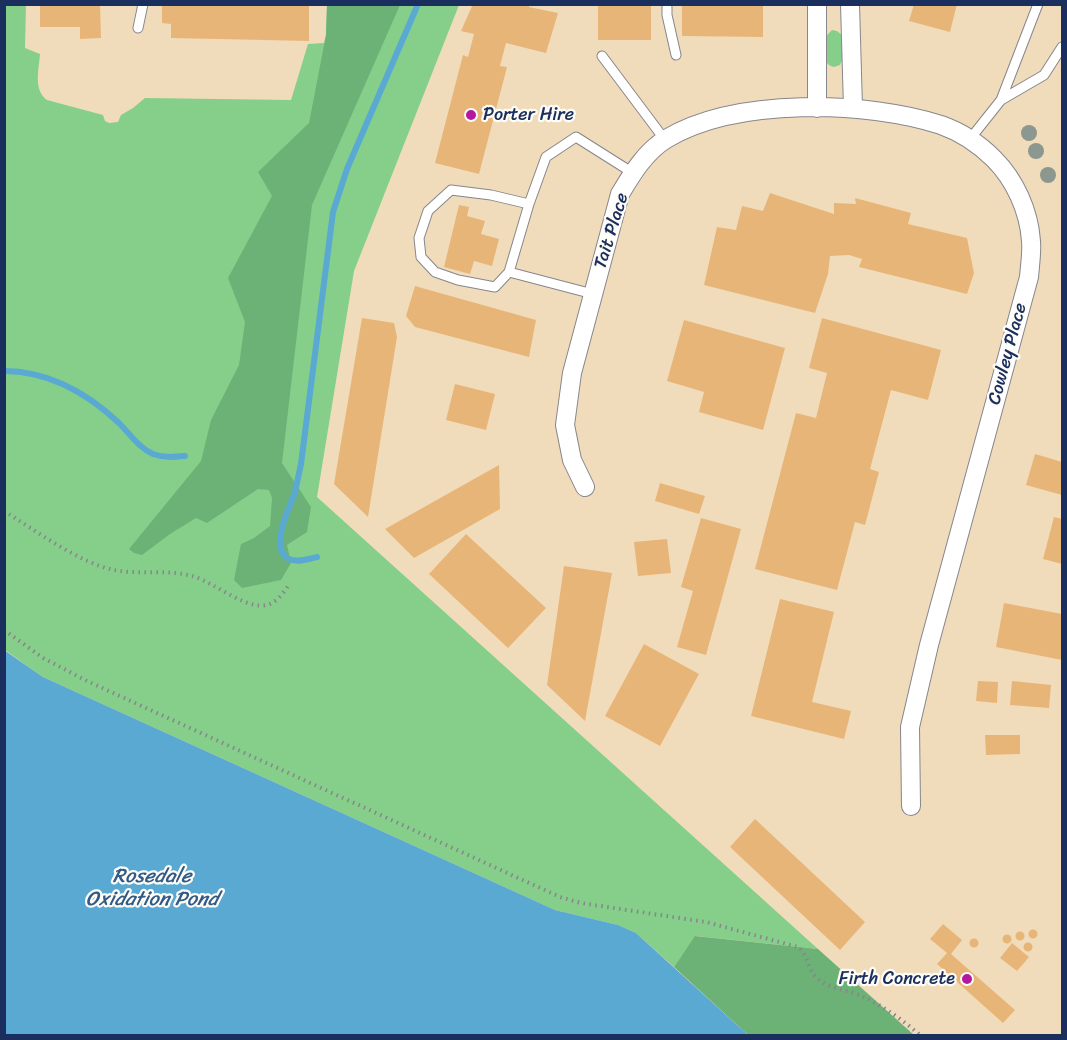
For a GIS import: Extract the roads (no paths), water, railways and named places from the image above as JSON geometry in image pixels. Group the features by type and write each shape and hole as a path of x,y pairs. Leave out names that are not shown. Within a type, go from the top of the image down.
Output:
{"street":[{"path":"817,4 817,108"},
{"path":"850,4 853,108"},
{"name":"Tait Place","path":"585,487 573,460 565,425 572,373 620,194 633,173 665,140 706,121 766,110 853,108"},
{"name":"Cowley Place","path":"853,108 883,112 942,126 970,139 995,160 1015,188 1026,215 1032,242 1029,277 910,727 911,807"}],"lane":[{"path":"138,28 143,4"},
{"path":"970,139 1001,100 1038,4"},
{"path":"667,7 676,55"},
{"path":"1001,100 1044,75 1062,46"},
{"path":"602,56 665,140"},
{"path":"529,204 491,195 450,190 428,211 419,238 421,257 435,272 458,280 495,287 508,272 546,157 576,136 633,173"},
{"path":"508,272 593,294"}],"water":[{"name":"Rosedale Oxidation Pond","path":"4,650 43,677 555,910 618,925 636,933 748,1035 5,1035"}],"waterway":[{"path":"317,557 300,561 289,559 283,554 280,537 295,492 301,464 333,212 347,169 418,4"},
{"path":"4,371 37,375 67,386 107,412 148,451 165,457 185,456"}],"place":[{"name":"Porter Hire","path":"471,115"},
{"name":"Firth Concrete","path":"967,979"}]}
